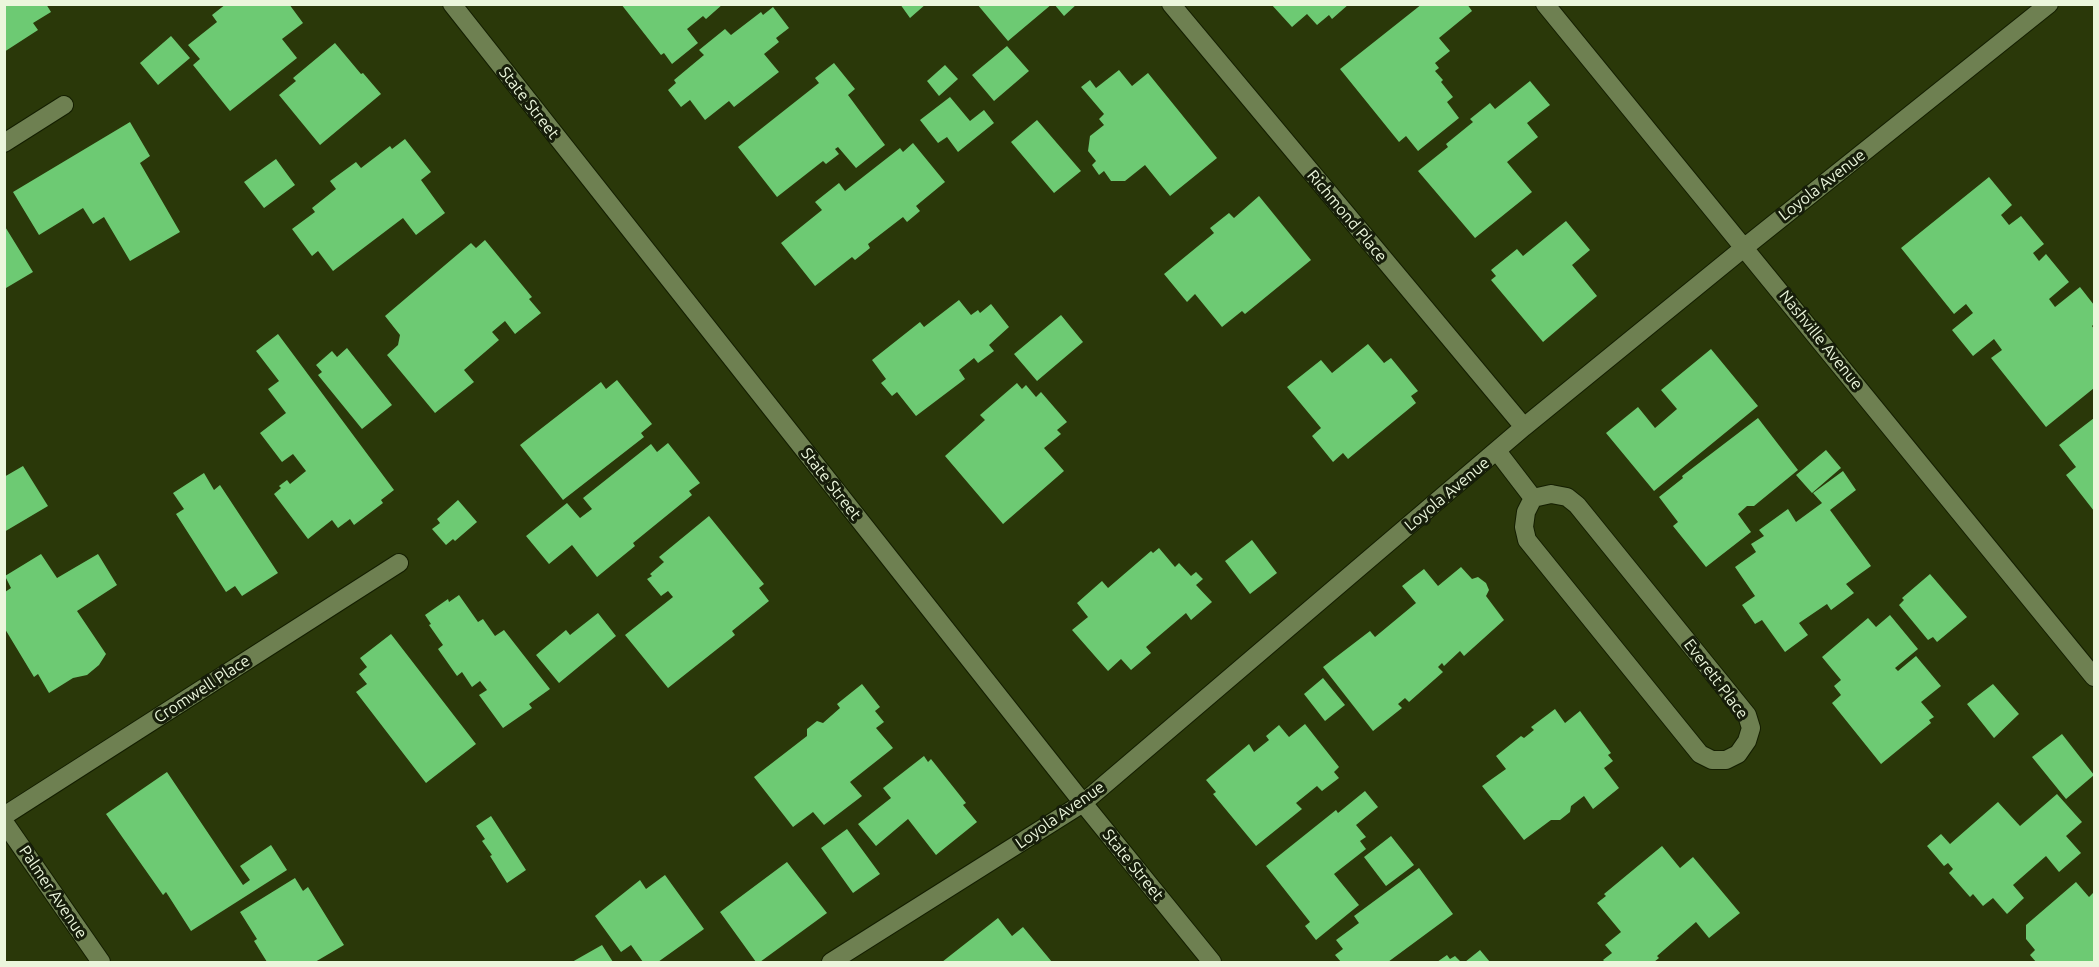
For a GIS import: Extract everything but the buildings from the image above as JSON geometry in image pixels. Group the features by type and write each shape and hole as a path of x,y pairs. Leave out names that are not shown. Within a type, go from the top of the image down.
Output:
{"street":[{"name":"State Street","path":"452,4 1212,963"},
{"name":"Richmond Place","path":"1171,4 1524,427"},
{"name":"Nashville Avenue","path":"1545,4 2094,677"},
{"name":"Loyola Avenue","path":"831,963 1083,803 1524,427 1744,247 2049,4"},
{"path":"4,143 64,105"},
{"path":"1497,451 1533,498"},
{"name":"Everett Place","path":"1551,494 1567,498 1577,505 1747,714 1751,728 1747,741 1738,754 1726,760 1712,760 1700,754 1527,540 1524,527 1526,512 1533,498 1551,494"},
{"name":"Cromwell Place","path":"4,816 399,563"},
{"name":"Palmer Avenue","path":"4,822 101,963"}]}
